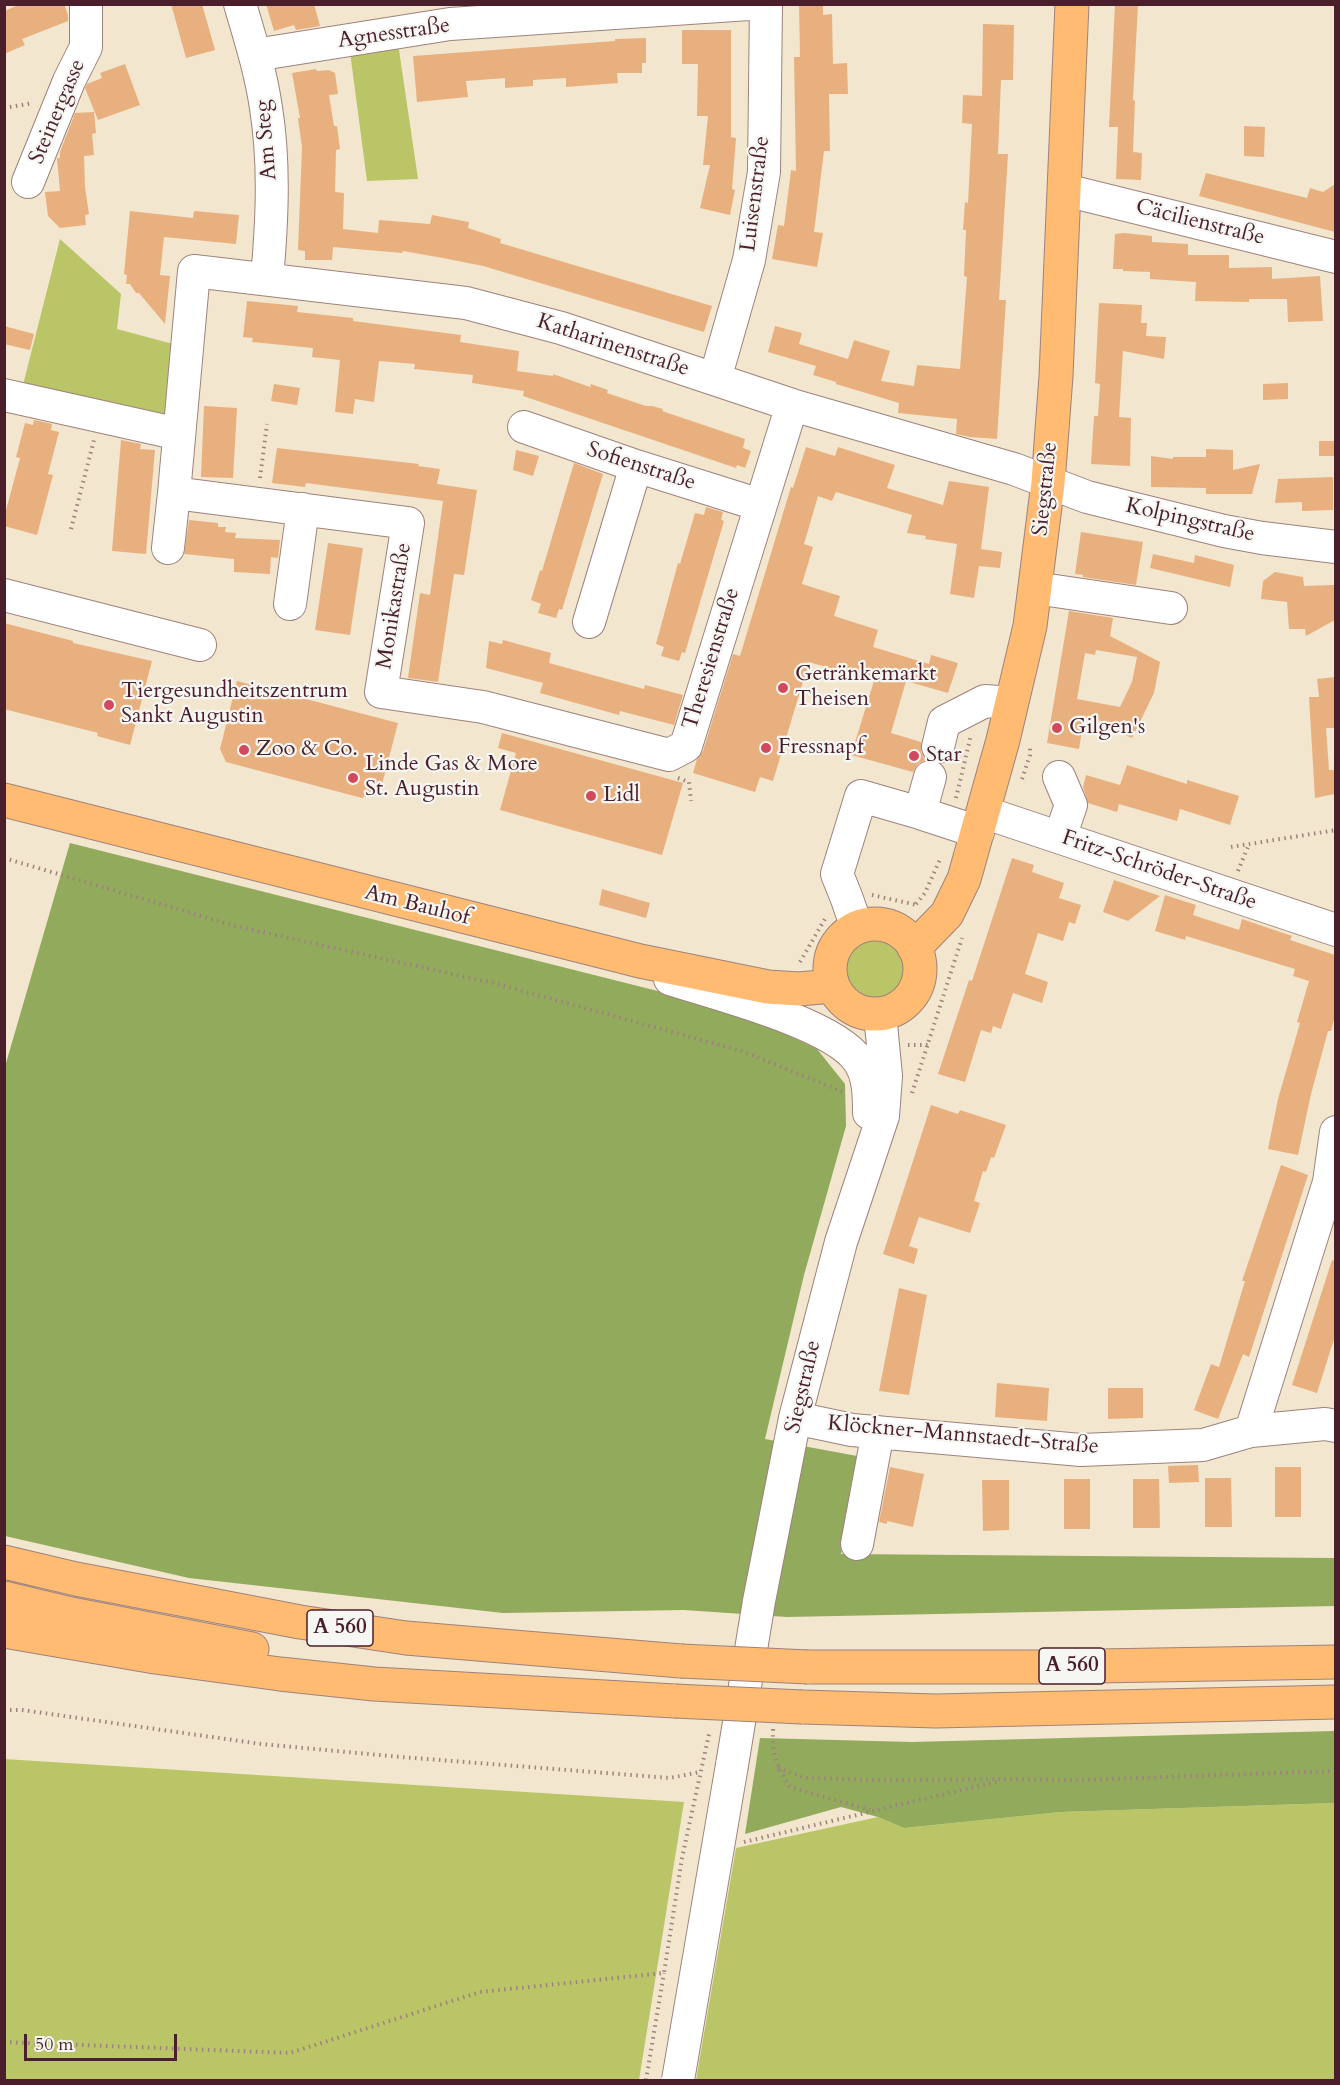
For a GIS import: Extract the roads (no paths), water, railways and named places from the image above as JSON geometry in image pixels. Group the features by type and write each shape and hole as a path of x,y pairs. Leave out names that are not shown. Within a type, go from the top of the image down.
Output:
{"main road":[{"name":"Siegstraße","path":"914,948 947,914 964,879 970,822 998,702 1030,626 1048,483 1065,190 1072,4"},
{"name":"Am Bauhof","path":"4,800 640,961 768,987 799,989 833,986"},
{"path":"852,914 870,925 883,925 896,930 906,937 914,948 919,962 919,976 915,990 906,1002 894,1010 880,1014 866,1013 852,1008 841,999 833,986 830,973 834,953 845,936 852,914"},
{"name":"A 560","path":"4,1562 76,1579 300,1623 394,1636 681,1661 808,1667 1037,1667 1335,1662"},
{"name":"A 560","path":"4,1598 71,1614 297,1658 412,1677 530,1692 802,1707 936,1711 1335,1701"},
{"path":"4,1632 156,1657 280,1674 374,1684 530,1692"}],"street":[{"name":"Steinergasse","path":"28,183 69,81 86,46 86,4"},
{"name":"Am Steg","path":"240,4 255,55 266,108 272,222 267,279"},
{"name":"Agnesstraße","path":"255,55 450,24 749,4"},
{"name":"Luisenstraße","path":"715,379 749,260 764,172 766,4"},
{"name":"Cäcilienstraße","path":"1065,190 1335,257"},
{"name":"Katharinenstraße","path":"178,434 194,271 466,303 561,328 792,405 1014,469 1048,483"},
{"path":"5,398 178,434 168,548"},
{"name":"Theresienstraße","path":"483,707 669,755 686,746 792,405"},
{"name":"Sofienstraße","path":"524,427 760,506"},
{"path":"589,622 636,466"},
{"name":"Kolpingstraße","path":"1048,483 1087,497 1224,531 1335,547"},
{"name":"Monikastraße","path":"174,493 408,523 381,692 483,707"},
{"path":"290,604 303,508"},
{"path":"1035,588 1171,608"},
{"path":"4,595 200,645"},
{"path":"920,813 945,722 998,702"},
{"path":"1059,777 1071,805 1060,837"},
{"name":"Fritz-Schröder-Straße","path":"852,914 837,874 861,796 920,813 1060,837 1335,930"},
{"path":"640,961 666,977 785,1016 824,1033 848,1048 859,1061 867,1080 869,1156"},
{"name":"Siegstraße","path":"678,2080 759,1601 795,1418 841,1242 883,1116 886,1076 880,1014"},
{"path":"1251,1431 1329,1182 1335,1132"},
{"name":"Klöckner-Mannstaedt-Straße","path":"795,1418 852,1430 1081,1450 1203,1445 1251,1431 1325,1424 1335,1426"},
{"path":"858,1544 878,1432"}],"place":[{"name":"Getränkemarkt Theisen","path":"783,688"},
{"name":"Tiergesundheitszentrum Sankt Augustin","path":"109,705"},
{"name":"Gilgen's","path":"1057,728"},
{"name":"Fressnapf","path":"766,748"},
{"name":"Zoo & Co.","path":"244,750"},
{"name":"Star","path":"914,756"},
{"name":"Linde Gas & More St. Augustin","path":"353,778"},
{"name":"Lidl","path":"591,796"}]}
